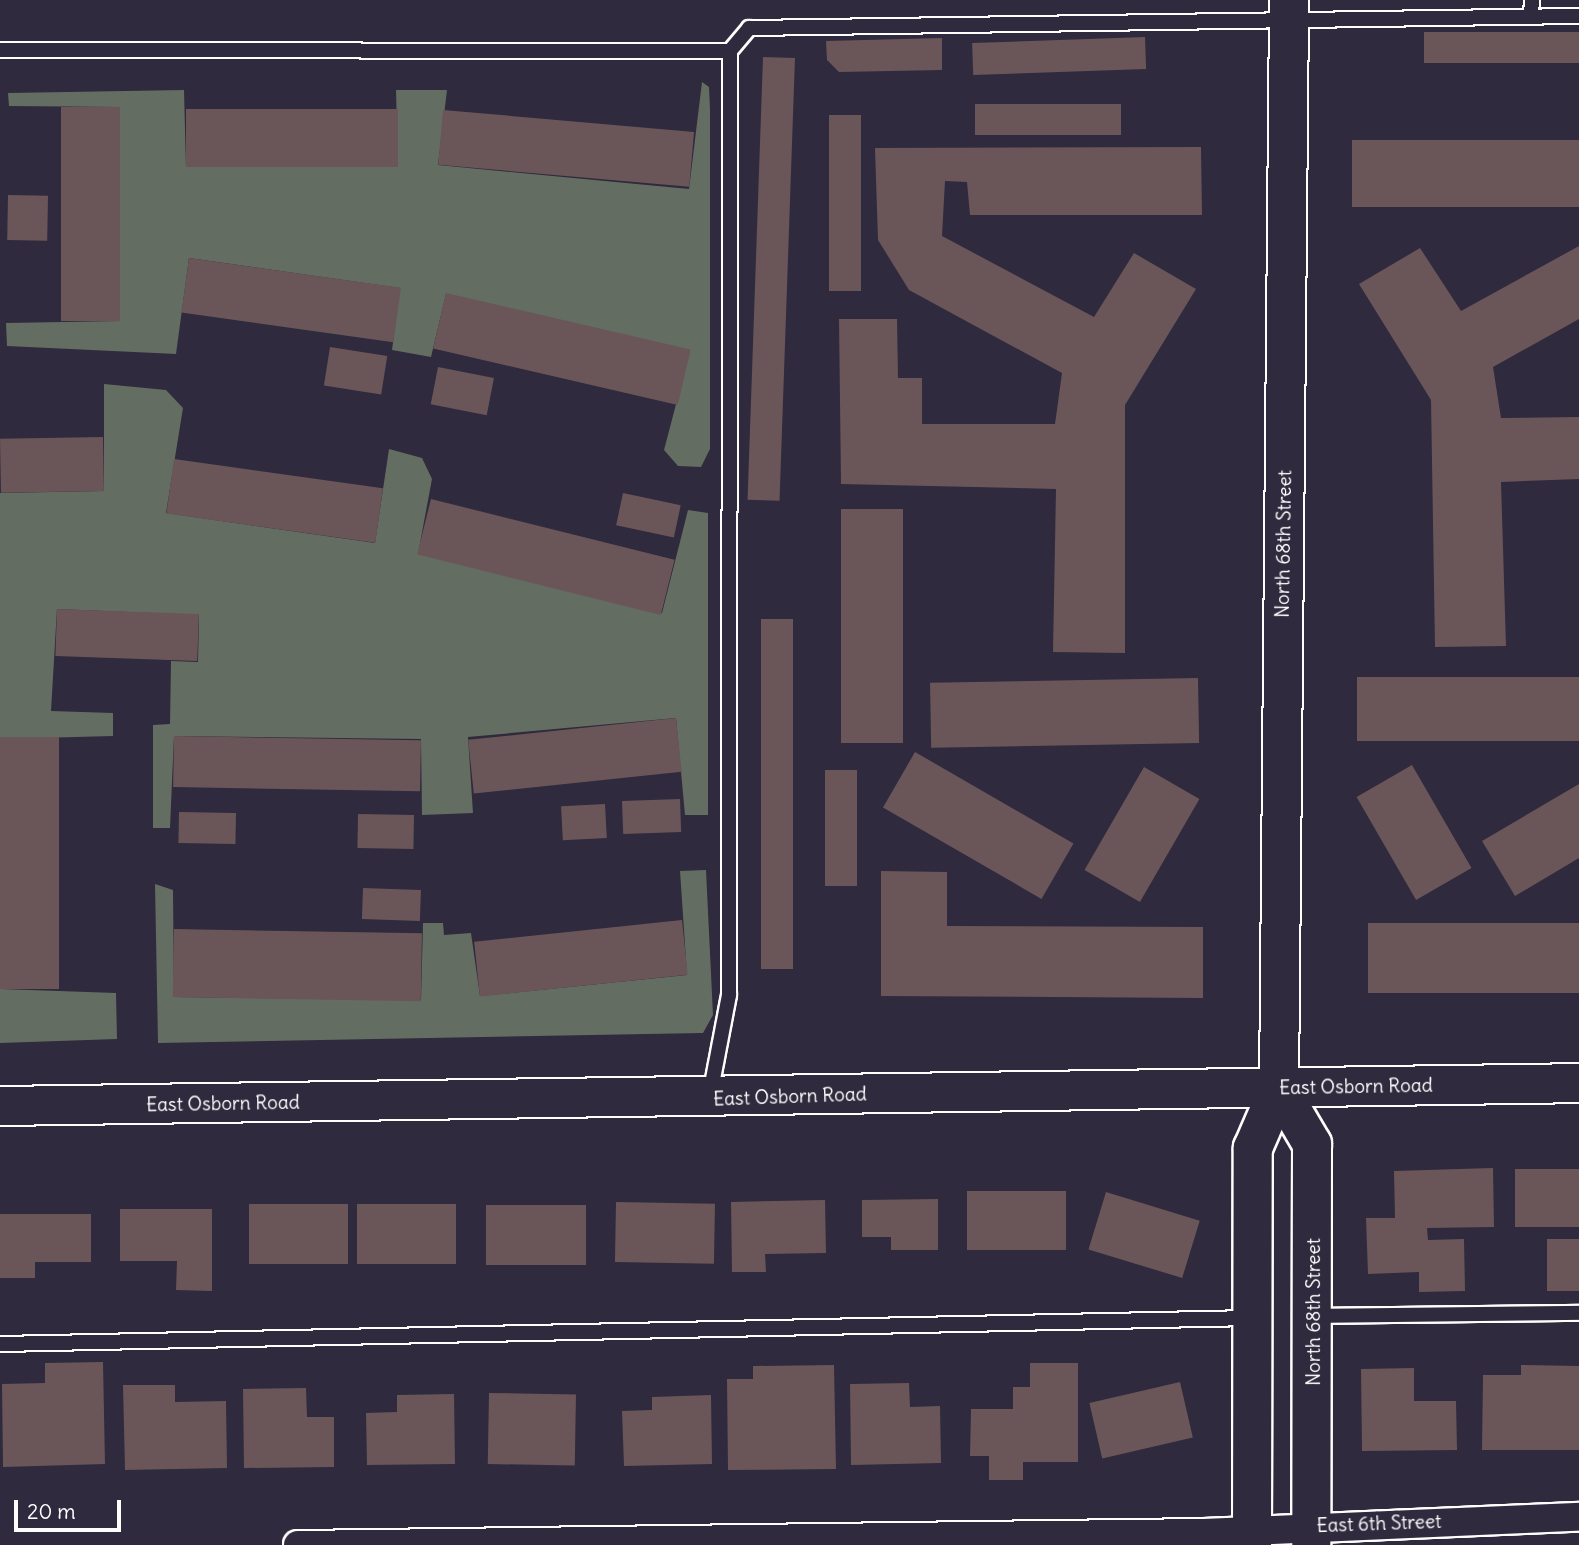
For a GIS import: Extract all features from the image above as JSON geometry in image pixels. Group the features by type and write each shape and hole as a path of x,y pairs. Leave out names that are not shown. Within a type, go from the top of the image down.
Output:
{"main road":[{"name":"North 68th Street","path":"1252,1538 1253,1148 1279,1088 1289,11"},
{"name":"East Osborn Road","path":"0,1106 709,1099 1579,1083"},
{"name":"North 68th Street","path":"1279,1088 1312,1143 1315,1316 1312,1536"}],"street":[{"name":"East 6th Street","path":"298,1545 1252,1538 1579,1517"}],"lane":[{"path":"1531,17 1532,0"},
{"path":"709,1099 729,995 730,51 749,28 1289,11 1579,16"},
{"path":"0,50 730,51"},
{"path":"1315,1316 1579,1313"},
{"path":"0,1344 1251,1318"}],"green space":[{"path":"702,82 709,87 710,109 710,449 701,467 678,466 664,450 690,351 446,294 431,357 392,350 400,288 189,258 176,354 7,346 6,323 120,321 120,107 9,106 8,93 184,90 186,167 398,167 396,90 447,90 438,165 689,189"},
{"path":"104,384 166,390 183,408 166,513 375,543 389,449 422,458 432,479 418,554 662,613 688,510 708,513 708,815 685,815 676,718 468,737 473,813 422,815 421,739 174,736 170,828 153,828 153,725 170,724 171,661 198,662 199,615 57,609 51,711 113,713 113,736 0,739 0,493 104,491"},
{"path":"706,870 713,1015 703,1033 158,1043 155,884 173,890 174,997 421,1000 423,923 443,923 444,935 471,933 480,996 687,975 680,871"},
{"path":"0,878 1,989 116,993 117,1039 0,1043"}],"building":[{"path":"1424,32 1579,32 1579,63 1424,63"},
{"path":"1145,37 1146,69 973,75 972,43"},
{"path":"942,38 942,70 839,72 827,60 826,41"},
{"path":"763,57 795,58 780,501 748,500"},
{"path":"975,104 1121,104 1121,135 975,135"},
{"path":"61,107 120,107 120,321 61,321"},
{"path":"186,109 398,109 398,167 186,167"},
{"path":"443,110 694,132 689,187 438,165"},
{"path":"829,115 861,115 861,291 829,291"},
{"path":"1352,140 1579,140 1579,207 1352,207"},
{"path":"1201,147 1202,215 970,215 967,182 945,181 942,236 1094,317 1134,253 1196,289 1125,405 1125,653 1053,652 1056,489 841,484 839,319 897,319 898,378 922,378 922,424 1055,424 1062,373 909,290 878,240 875,148"},
{"path":"8,195 48,196 47,241 7,240"},
{"path":"1579,246 1579,319 1493,367 1501,418 1579,417 1579,479 1501,482 1506,646 1435,647 1431,400 1359,284 1420,248 1461,311"},
{"path":"189,258 401,288 393,342 181,312"},
{"path":"446,293 691,349 678,405 433,349"},
{"path":"330,347 387,356 381,395 324,386"},
{"path":"438,367 494,378 487,415 431,404"},
{"path":"103,437 104,491 1,493 0,439"},
{"path":"174,459 383,488 375,543 166,513"},
{"path":"623,493 681,505 674,538 616,525"},
{"path":"431,499 675,560 661,615 417,554"},
{"path":"841,509 903,509 903,743 841,743"},
{"path":"57,609 199,614 197,661 55,656"},
{"path":"761,619 793,619 793,969 761,969"},
{"path":"1357,677 1579,677 1579,741 1357,741"},
{"path":"1198,678 1199,743 931,748 930,683"},
{"path":"676,718 682,772 474,794 468,740"},
{"path":"174,736 421,740 420,791 173,787"},
{"path":"0,737 59,737 59,989 0,989"},
{"path":"915,752 1073,843 1041,899 883,807"},
{"path":"1412,765 1472,868 1416,900 1357,797"},
{"path":"1144,767 1199,799 1140,902 1084,870"},
{"path":"825,770 857,770 857,886 825,886"},
{"path":"1579,784 1579,858 1515,896 1482,841"},
{"path":"680,799 681,832 623,834 622,801"},
{"path":"605,804 607,838 563,840 561,806"},
{"path":"179,812 236,813 235,844 178,843"},
{"path":"358,814 414,815 413,849 357,848"},
{"path":"881,871 947,872 947,926 1203,927 1203,998 881,996"},
{"path":"363,888 421,890 420,921 362,919"},
{"path":"682,920 688,975 480,997 474,942"},
{"path":"1368,923 1579,923 1579,993 1368,993"},
{"path":"174,929 422,933 421,1001 173,997"},
{"path":"1493,1168 1494,1227 1427,1228 1428,1240 1464,1239 1465,1291 1419,1292 1419,1272 1368,1274 1366,1218 1395,1218 1394,1171"},
{"path":"1515,1169 1579,1169 1579,1227 1515,1227"},
{"path":"967,1191 1066,1191 1066,1250 967,1250"},
{"path":"1106,1192 1200,1221 1182,1278 1088,1249"},
{"path":"938,1199 938,1250 891,1250 891,1237 862,1237 862,1200"},
{"path":"825,1200 826,1253 765,1254 766,1272 732,1272 731,1202"},
{"path":"616,1202 715,1204 714,1264 615,1262"},
{"path":"249,1204 348,1204 348,1264 249,1264"},
{"path":"357,1204 456,1204 456,1264 357,1264"},
{"path":"486,1205 586,1205 586,1265 486,1265"},
{"path":"120,1209 212,1209 212,1291 176,1290 177,1261 120,1261"},
{"path":"0,1214 91,1214 91,1262 35,1262 35,1278 0,1278"},
{"path":"1547,1239 1579,1239 1579,1291 1547,1291"},
{"path":"103,1362 105,1464 3,1467 2,1384 45,1383 45,1363"},
{"path":"1030,1363 1078,1363 1078,1462 1023,1462 1023,1480 989,1480 989,1456 970,1456 971,1409 1013,1409 1013,1387 1030,1387"},
{"path":"834,1365 836,1469 728,1470 727,1379 753,1379 753,1366"},
{"path":"1521,1365 1579,1366 1579,1450 1482,1450 1483,1375 1521,1375"},
{"path":"1414,1368 1414,1401 1456,1401 1457,1450 1362,1451 1361,1369"},
{"path":"1180,1382 1193,1438 1102,1458 1089,1403"},
{"path":"909,1383 910,1407 940,1406 941,1463 851,1465 850,1384"},
{"path":"123,1385 175,1385 175,1402 226,1401 227,1468 125,1470"},
{"path":"306,1388 307,1417 334,1417 334,1467 244,1468 243,1389"},
{"path":"489,1393 576,1395 575,1466 488,1464"},
{"path":"454,1394 455,1464 367,1465 366,1413 397,1412 397,1395"},
{"path":"711,1395 712,1464 624,1466 622,1411 652,1410 652,1397"}]}
